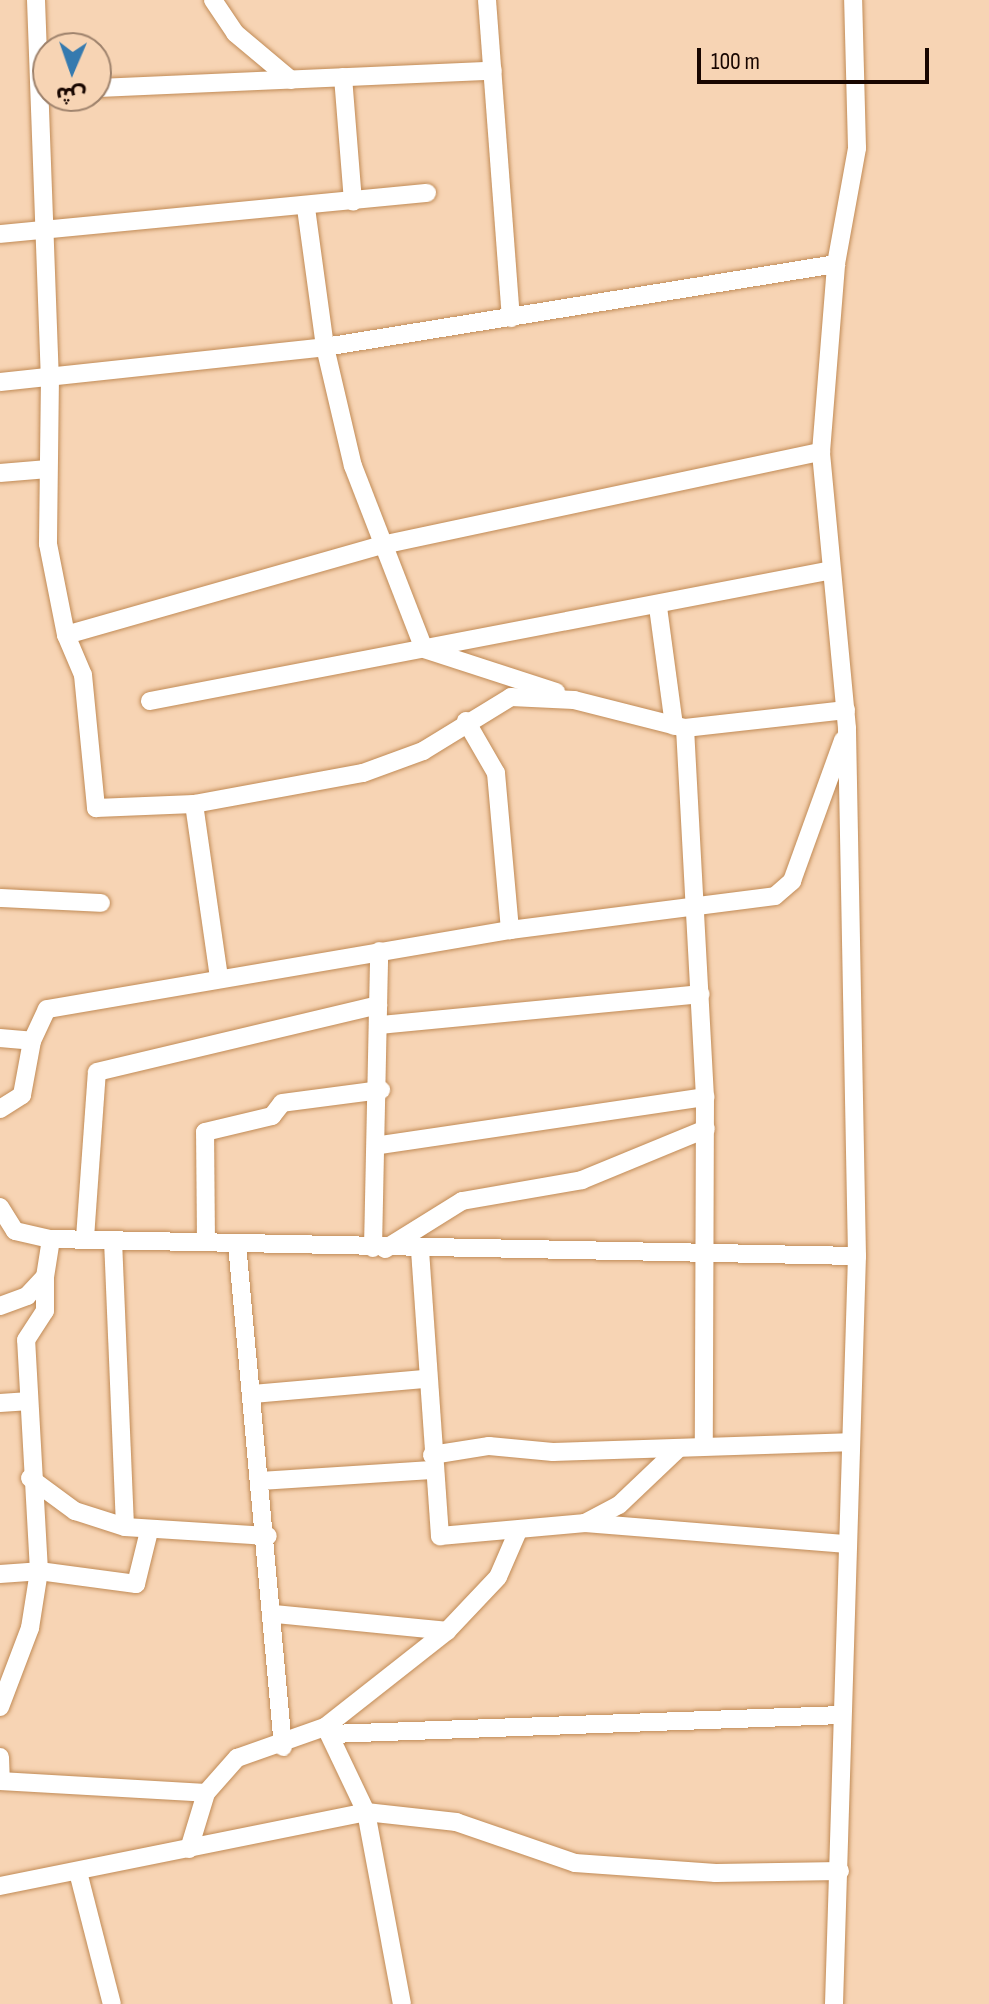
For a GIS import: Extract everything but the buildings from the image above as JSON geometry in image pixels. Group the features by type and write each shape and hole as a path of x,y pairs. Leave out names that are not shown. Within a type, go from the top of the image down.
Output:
{"street":[{"path":"36,0 39,32"},
{"path":"213,0 235,33 291,80"},
{"path":"487,0 511,318"},
{"path":"834,2004 840,1871 844,1544 857,1256 847,719 821,452 836,264 857,148 853,0"},
{"path":"112,87 493,71"},
{"path":"343,77 353,202"},
{"path":"44,112 50,377 50,562 66,635 83,675 96,808 194,804 363,773 423,751 466,721 511,697 574,700"},
{"path":"0,234 306,208 427,193"},
{"path":"306,208 325,347 353,466 424,649"},
{"path":"0,382 325,347 836,264"},
{"path":"66,635 382,545 821,452"},
{"path":"0,473 48,469"},
{"path":"150,701 658,607 832,570"},
{"path":"658,607 680,727 699,902 706,1129 704,1446"},
{"path":"424,649 502,669 574,700 680,727 847,719"},
{"path":"0,1109 22,1095 32,1041 47,1009 219,977 510,930 699,902 744,905 775,896 792,881 847,719"},
{"path":"466,721 496,773 510,930"},
{"path":"194,804 219,977"},
{"path":"0,898 101,903"},
{"path":"379,951 379,1249"},
{"path":"380,1025 701,994"},
{"path":"85,1238 97,1072 378,1005"},
{"path":"0,1038 32,1041"},
{"path":"206,1242 205,1132 272,1116 282,1103 381,1090"},
{"path":"380,1145 705,1097"},
{"path":"379,1249 462,1201 582,1180 706,1129"},
{"path":"0,1207 15,1231 51,1239 707,1257 857,1256"},
{"path":"0,1707 8,1665 30,1628 39,1571 30,1478 26,1340 45,1311 45,1277 51,1239"},
{"path":"113,1240 125,1527"},
{"path":"237,1244 268,1536 283,1747"},
{"path":"420,1250 426,1379 440,1536 585,1523 844,1544"},
{"path":"0,1306 27,1296 45,1277"},
{"path":"253,1394 426,1379"},
{"path":"0,1403 26,1401"},
{"path":"260,1481 432,1463 489,1446 678,1449 848,1442"},
{"path":"585,1523 619,1505 678,1449"},
{"path":"30,1478 75,1511 125,1527 149,1531 268,1536"},
{"path":"0,1574 39,1571 136,1584 149,1531"},
{"path":"328,1731 447,1631 498,1577 518,1531"},
{"path":"275,1614 447,1631"},
{"path":"189,1849 206,1793 237,1758 283,1747 328,1731 842,1715"},
{"path":"328,1731 366,1812 402,2004"},
{"path":"0,1757 0,1781 206,1793"},
{"path":"0,1886 366,1812 456,1822 575,1863 716,1873 840,1871"},
{"path":"78,1872 112,2004"}]}
